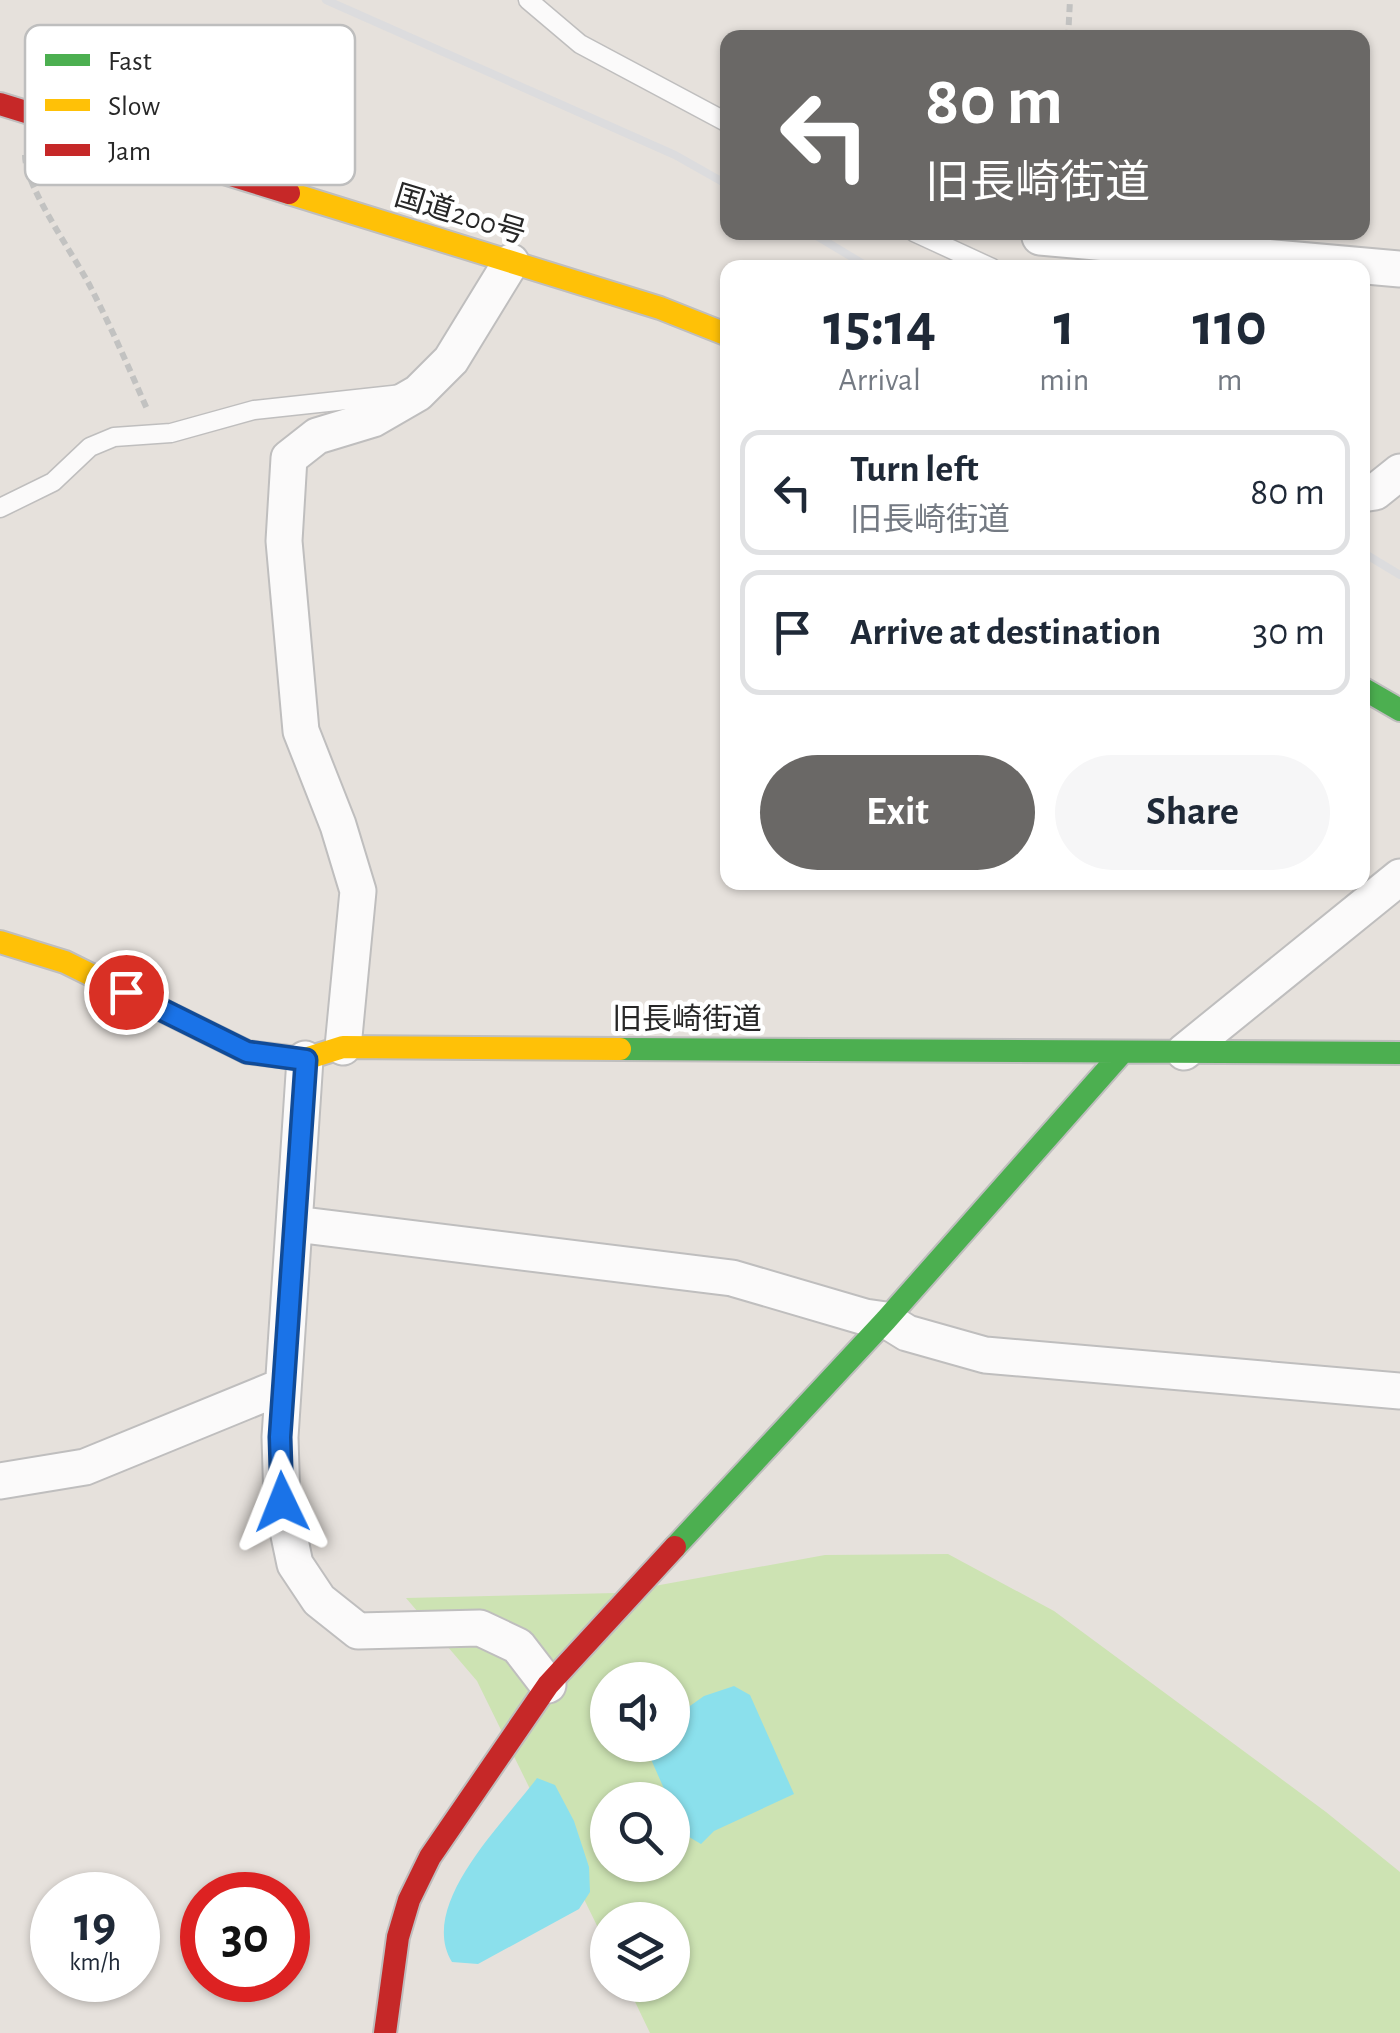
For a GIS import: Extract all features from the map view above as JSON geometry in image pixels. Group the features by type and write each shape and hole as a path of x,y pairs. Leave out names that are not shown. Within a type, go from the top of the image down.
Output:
{"main road":[{"name":"国道200号","path":"0,104 25,112"},
{"name":"国道200号","path":"262,185 660,308 720,331"},
{"path":"1370,693 1400,710"},
{"name":"旧長崎街道","path":"0,942 65,962 247,1052 306,1060 343,1047 1121,1054 1400,1052"},
{"path":"385,2033 390,1975 415,1884 458,1814 520,1734 548,1686 886,1320 1121,1054"}],"street":[{"path":"1043,246 1260,260"},
{"path":"343,1047 358,892 338,824 301,731 284,541 289,458 317,436 372,419 418,393 451,360 511,262"},
{"path":"1370,267 1400,269"},
{"path":"1370,493 1400,472"},
{"path":"1184,1052 1400,877"},
{"path":"306,1060 280,1437 282,1502 295,1564 319,1600 358,1631 480,1628 518,1646 548,1686"},
{"path":"295,1224 732,1278 886,1320 908,1333 985,1355 1400,1391"},
{"path":"0,1481 85,1467 283,1386"}],"lane":[{"path":"528,0 580,44 720,119"},
{"path":"931,240 975,260"},
{"path":"0,508 53,482 90,447 114,437 156,434 254,410 418,393"}],"path":[{"path":"1068,30 1070,0"},
{"path":"25,138 25,164"},
{"path":"36,185 91,287 156,434"}],"green space":[{"path":"948,1554 1054,1611 1326,1812 1400,1872 1400,2033 650,2033 635,2002 690,2002 690,1902 590,1902 590,1911 477,1681 406,1598 616,1593 825,1555"}],"water":[{"path":"734,1686 750,1695 794,1794 714,1831 701,1844 690,1838 690,1782 661,1782 652,1762 690,1762 690,1706 704,1696"},
{"path":"537,1778 555,1785 574,1821 589,1867 590,1892 579,1909 478,1964 452,1962 444,1940 446,1916 455,1891 486,1841"}],"railway":[{"path":"326,0 675,155 720,180"},
{"path":"823,240 857,260"},
{"path":"1370,557 1400,575"}],"traffic: fast":[{"path":"1370,693 1400,710"},
{"path":"620,1049 1400,1053"},
{"path":"675,1547 886,1320 1121,1054"}],"traffic: slow":[{"path":"289,193 660,308 720,332"},
{"path":"0,942 65,962 247,1052 305,1059 343,1047 620,1049"}],"traffic: jam":[{"path":"0,104 25,112"},
{"path":"263,185 289,193"},
{"path":"385,2033 398,1937 409,1900 430,1857 548,1685 675,1547"}],"route":[{"path":"126,992 247,1052 306,1060 280,1437 282,1502"}]}
